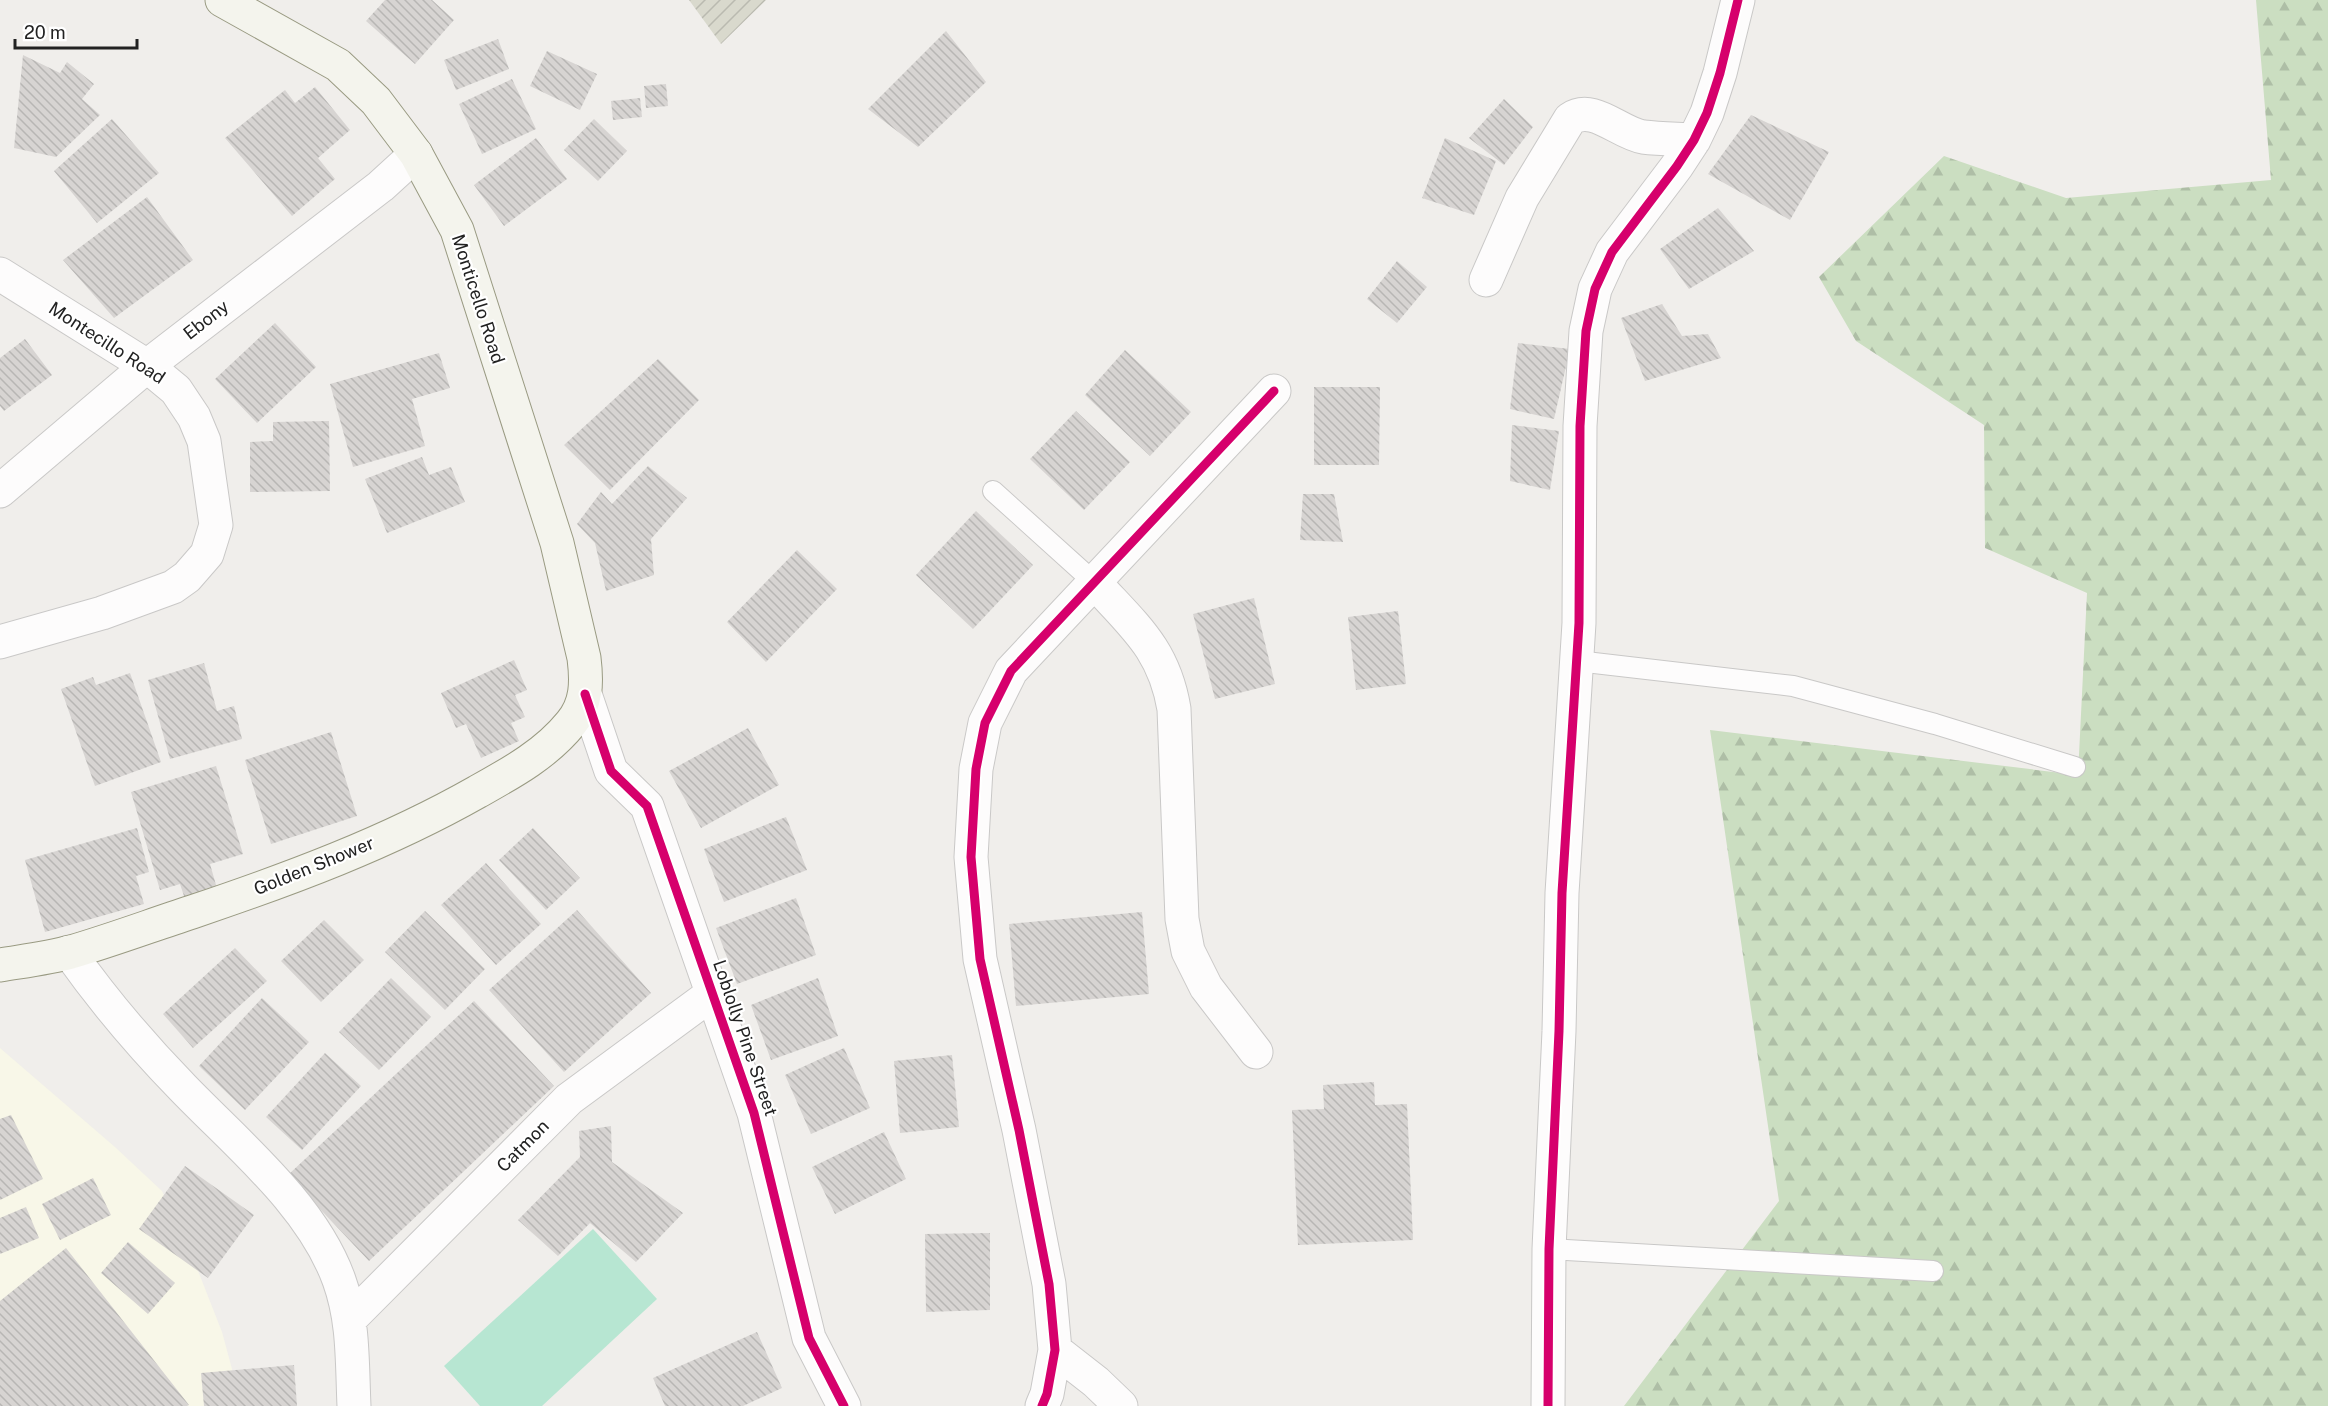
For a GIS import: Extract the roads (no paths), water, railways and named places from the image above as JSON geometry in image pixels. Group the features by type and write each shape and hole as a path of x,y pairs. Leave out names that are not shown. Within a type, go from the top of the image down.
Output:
{"main road":[{"name":"Monticello Road","path":"222,0 338,65 376,101 416,154 457,230 557,543 584,658 585,694"},
{"name":"Golden Shower","path":"0,965 69,952 239,896 339,858 436,816 529,762 544,750 572,722 580,710 585,694"}],"street":[{"path":"1548,1406 1549,1249 1559,1031 1562,893 1579,623 1580,426 1586,332 1595,289 1612,252 1694,140 1707,113 1720,73 1738,0"},
{"path":"1486,280 1522,198 1570,119 1578,113 1587,113 1640,137 1694,140"},
{"name":"Ebony","path":"0,491 147,366 381,186 416,154"},
{"name":"Montecillo Road","path":"0,274 147,366 176,390 195,417 204,441 216,525 207,554 187,577 172,587 148,598 0,642"},
{"path":"1042,1406 1047,1394 1055,1350 1049,1284 1019,1130 980,959 972,857 976,769 985,723 1011,671 1274,391"},
{"path":"1095,583 1146,640 1162,663 1170,686 1174,709 1182,919 1188,951 1206,987 1256,1052"},
{"name":"Loblolly Pine Street","path":"585,694 611,771 647,806 754,1113 809,1338 844,1406"},
{"path":"69,952 96,990 180,1086 286,1194 309,1222 328,1253 340,1281 350,1319 354,1406"},
{"name":"Catmon","path":"350,1319 569,1099 713,993"},
{"path":"1055,1350 1096,1382 1121,1406"}],"lane":[{"path":"993,491 1095,583"},
{"path":"1577,661 1792,686 1935,724 2075,766"},
{"path":"1549,1249 1933,1271"}]}
